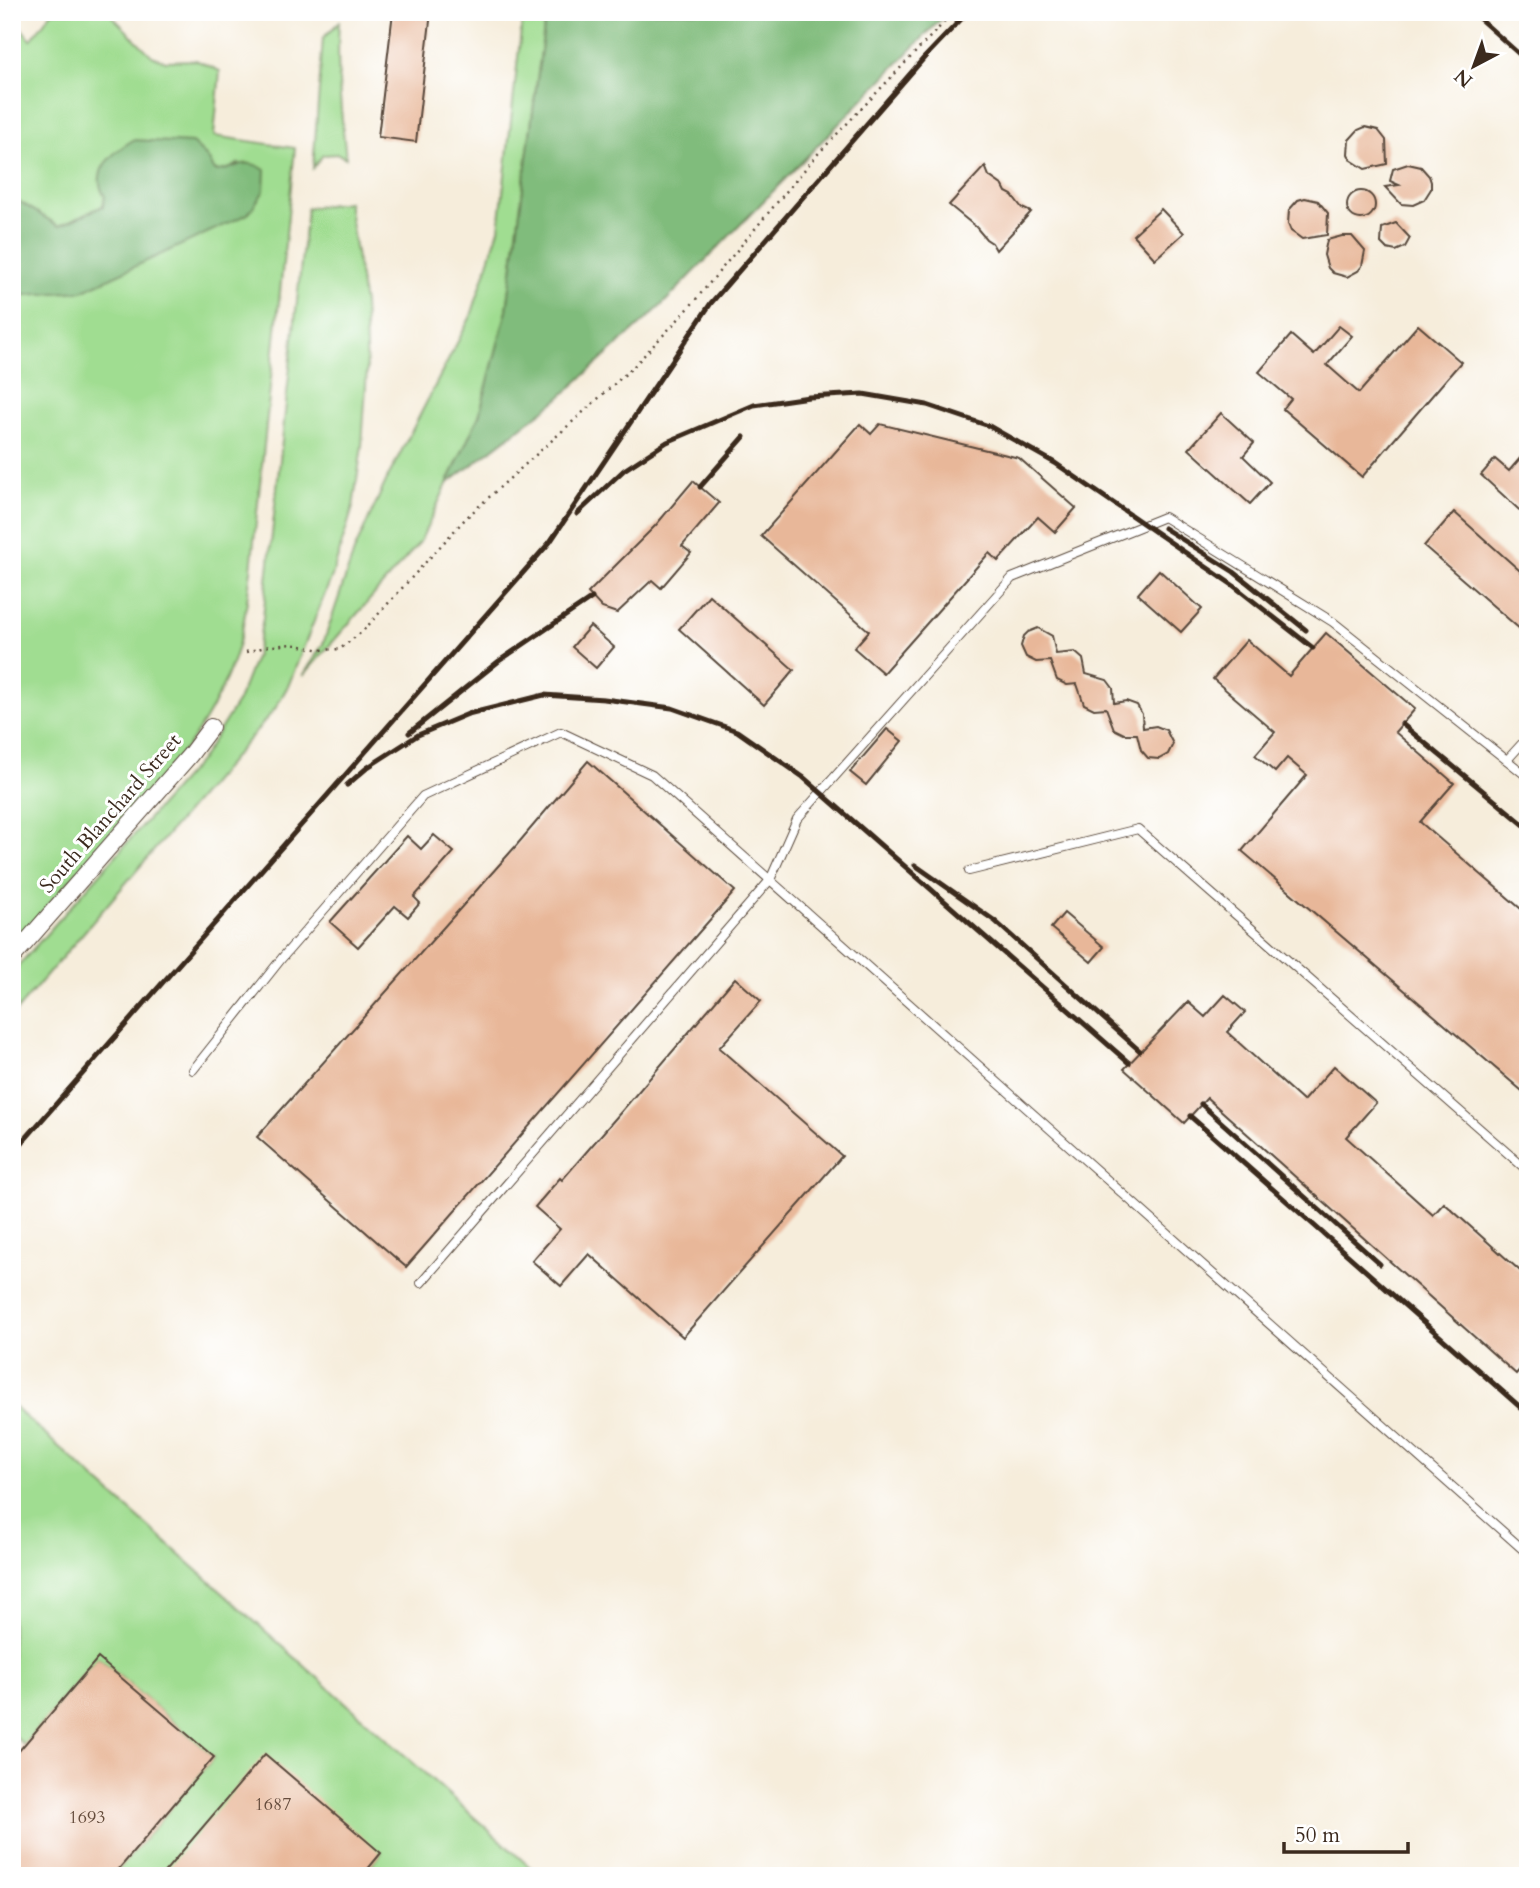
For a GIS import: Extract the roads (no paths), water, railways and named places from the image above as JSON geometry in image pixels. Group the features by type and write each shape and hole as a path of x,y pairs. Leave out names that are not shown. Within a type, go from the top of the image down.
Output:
{"street":[{"name":"South Blanchard Street","path":"12,958 190,755 211,727"}],"lane":[{"path":"421,1283 770,880 797,820 1012,578 1164,517 1334,622 1528,776"},
{"path":"193,1070 282,958 423,796 561,732 652,775 1528,1554"},
{"path":"1507,760 1528,737"},
{"path":"969,871 1138,829 1528,1171"}],"railway":[{"path":"12,1154 550,542 711,303 924,58 968,12"},
{"path":"1472,12 1528,62"},
{"path":"577,514 624,470 667,442 754,405 809,397 863,394 927,405 989,426 1055,463 1234,586 1313,648"},
{"path":"700,487 744,437"},
{"path":"1164,528 1234,572 1306,630"},
{"path":"409,733 499,661 592,598"},
{"path":"347,785 368,767 418,735 468,714 544,695 672,708 737,731 803,777 1129,1063"},
{"path":"1402,724 1528,828"},
{"path":"915,865 995,921 1140,1051"},
{"path":"1201,1104 1380,1264"},
{"path":"1190,1116 1528,1414"}]}
